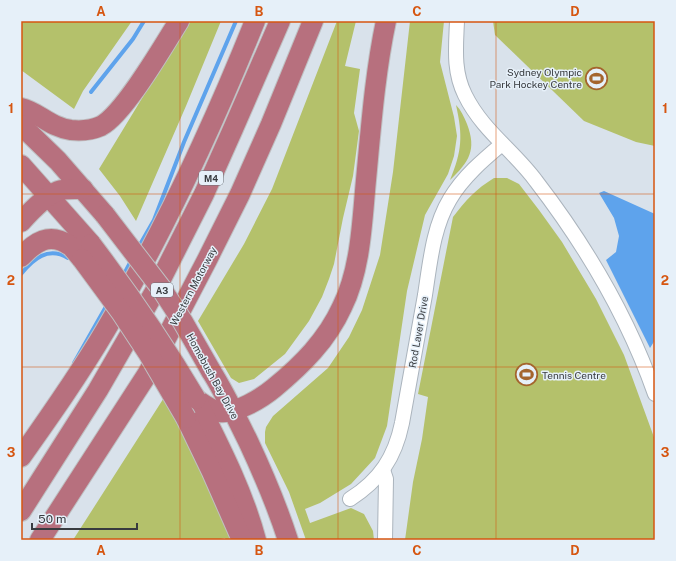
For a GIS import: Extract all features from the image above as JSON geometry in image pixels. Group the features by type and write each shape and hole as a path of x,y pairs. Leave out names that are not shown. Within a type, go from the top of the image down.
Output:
{"highway":[{"path":"21,108 27,109 51,125 64,129 82,131 94,129 102,125 117,112 135,88 179,21"},
{"path":"21,457 66,393 105,331 154,243 193,166 226,93 255,21"},
{"name":"M4","path":"21,511 98,390 154,293 207,186 280,21"},
{"name":"Western Motorway","path":"42,539 148,373 240,194 268,131 313,21"},
{"path":"196,399 212,410 221,412 233,410 252,403 262,397 293,372 320,344 342,307 351,284 358,251 376,83 386,21"},
{"name":"A3","path":"21,125 58,161 83,189"},
{"path":"21,165 49,196 86,252 121,312 148,353 186,418 242,540"},
{"path":"21,222 49,196 57,191 66,189 83,189"},
{"name":"Homebush Bay Drive","path":"83,189 106,215 161,288 183,322 233,410 268,486 288,540"},
{"path":"21,257 39,241 49,240 63,242 86,252 122,284 196,399 236,481 256,540"}],"street":[{"path":"457,21 455,55 460,83 464,94 475,114 536,180 588,253 625,320 655,394"},
{"name":"Rod Laver Drive","path":"350,499 370,484 383,470 391,457 399,436 432,256 440,221 449,200 463,181 483,160 502,144"},
{"path":"383,470 386,479 385,540"}],"green space":[{"path":"21,21 132,21 83,91 74,109 21,70"},
{"path":"189,21 221,21 136,221 120,196 99,169"},
{"path":"337,21 356,21 345,66 360,69 354,113 359,131 353,176 334,264 322,297 309,321 285,354 254,379 239,383 231,378 198,321 244,244 272,189"},
{"path":"410,21 444,21 440,62 454,117 457,136 454,156 448,174 425,215 407,291 387,426 375,458 351,484 320,503 305,509 310,523 351,508 364,514 373,531 374,540 306,540 289,492 265,443 266,427 273,416 328,368 349,337 362,310 380,255 393,172"},
{"name":"Sydney Olympic Park Hockey Centre","path":"493,21 655,21 655,146 636,142 584,121 495,35"},
{"path":"456,105 461,111 467,124 470,133 471,148 466,161 450,180 457,160 460,143 460,126"},
{"name":"Tennis Centre","path":"494,178 507,178 519,184 539,210 562,242 596,299 624,355 655,440 655,540 405,540 413,482 422,439 428,397 418,394 453,217 472,195"},
{"path":"167,393 232,540 226,540 225,538 216,540 73,540"}],"water":[{"path":"604,191 655,214 655,340 650,348 606,260 616,252 619,236 614,218 599,193"}],"waterway":[{"path":"91,92 133,39 144,21"},
{"path":"138,248 154,220 184,142 236,21"},
{"path":"21,274 31,263 42,256 54,253 68,258"},
{"path":"123,276 132,259"},
{"path":"74,363 108,303"}],"place":[{"name":"Sydney Olympic Park Hockey Centre","path":"597,78"},
{"name":"Tennis Centre","path":"526,375"}]}
